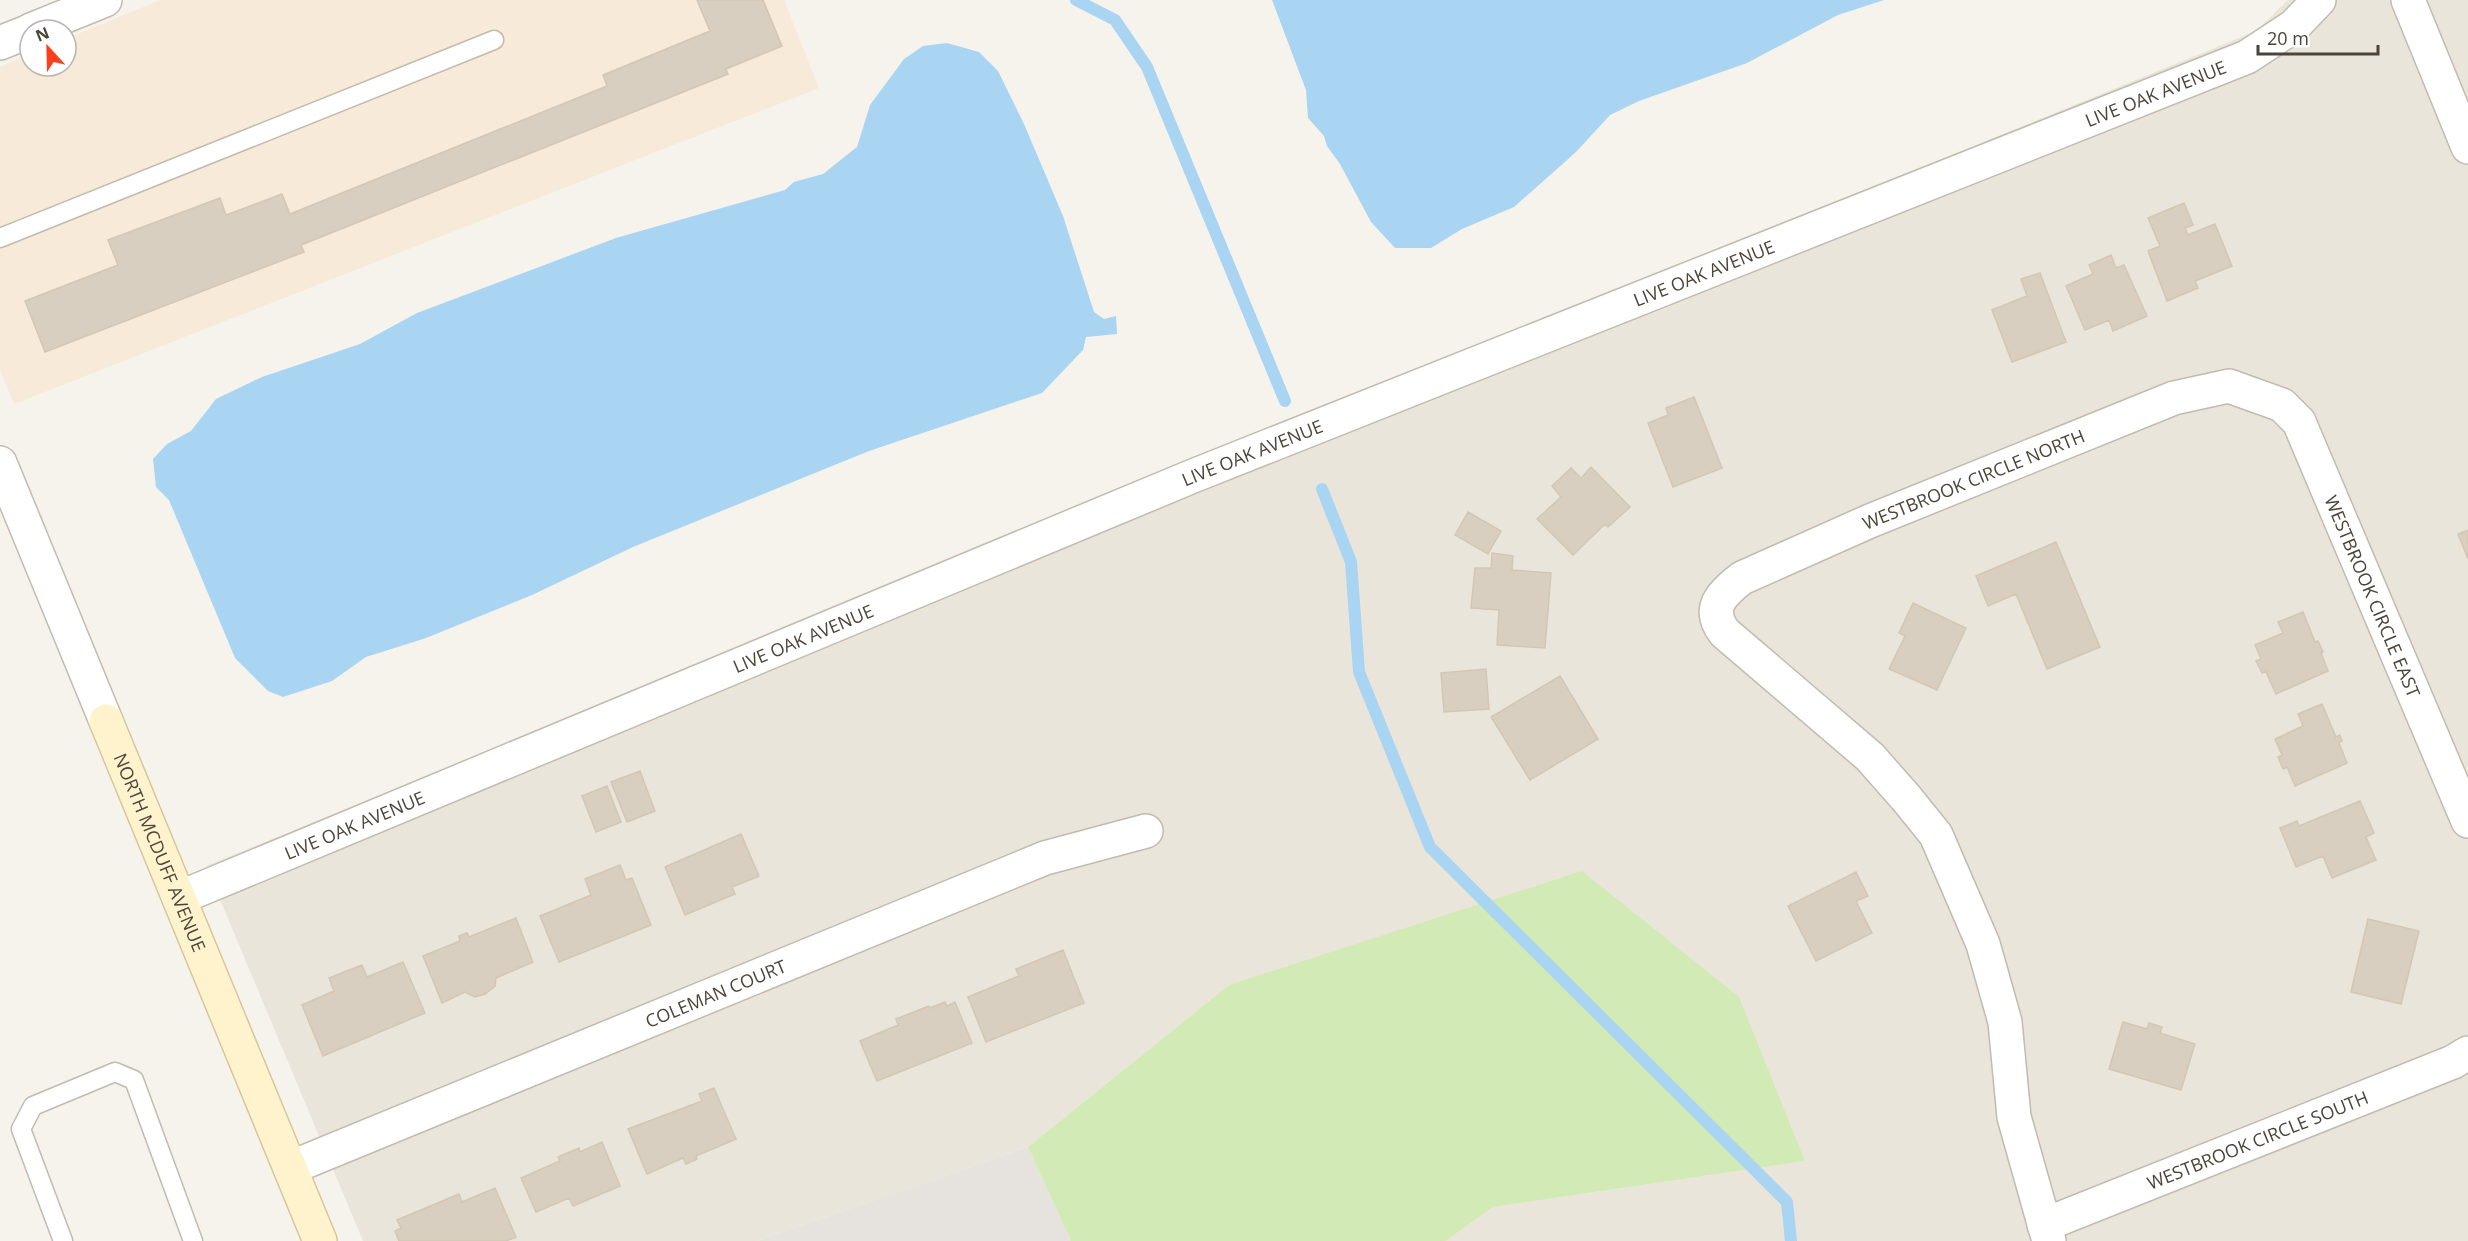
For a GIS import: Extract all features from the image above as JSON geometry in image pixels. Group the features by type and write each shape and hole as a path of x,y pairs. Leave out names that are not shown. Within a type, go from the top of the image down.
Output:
{"main road":[{"name":"NORTH MCDUFF AVENUE","path":"106,721 320,1241"}],"street":[{"path":"61,18 105,0"},
{"name":"LIVE OAK AVENUE","path":"179,898 1182,481 2247,57 2294,26 2319,0"},
{"path":"2408,0 2468,147"},
{"path":"0,43 18,35"},
{"name":"WESTBROOK CIRCLE NORTH","path":"2047,1233 2014,1117 2005,1022 1986,955 1936,835 1870,757 1725,633 1717,623 1715,611 1724,591 1742,578 1870,522 2163,402 2229,386 2253,394"},
{"name":"WESTBROOK CIRCLE EAST","path":"2253,394 2282,405 2299,422 2468,821"},
{"name":"NORTH MCDUFF AVENUE","path":"0,463 106,721"},
{"name":"COLEMAN COURT","path":"290,1167 1045,858 1146,831"},
{"name":"WESTBROOK CIRCLE SOUTH","path":"2047,1233 2453,1062 2468,1053"}],"lane":[{"path":"0,238 494,40"},
{"path":"63,1241 21,1129 33,1106 115,1072 134,1080 193,1241"}],"shaded area":[{"path":"160,0 784,0 819,88 14,404 0,370 0,67 18,59 18,78 78,78 78,34"},
{"path":"2288,0 2468,0 2468,1241 1446,1241 1493,1207 1805,1161 1229,985 1028,1147 757,1241 363,1241 206,866 2256,31"},
{"path":"1028,1147 1071,1241 757,1241"}],"green space":[{"path":"1582,871 1739,997 1805,1161 1493,1207 1446,1241 1071,1241 1028,1147 1229,985"}],"water":[{"path":"1272,0 1884,0 1838,15 1747,63 1639,101 1610,115 1576,152 1514,207 1462,229 1431,248 1395,248 1371,222 1340,164 1327,146 1324,136 1308,118 1306,90"},
{"path":"947,43 979,52 998,71 1024,124 1063,216 1094,312 1104,319 1116,316 1117,334 1086,337 1083,350 1042,393 869,451 633,547 532,595 426,638 366,657 332,681 283,697 268,691 235,658 169,500 156,487 153,459 167,444 191,431 216,399 262,377 360,344 417,313 616,238 785,190 794,182 823,174 857,147 870,105 904,59 923,46"}],"building":[{"path":"697,0 763,0 782,46 726,69 728,74 301,245 304,252 45,352 25,301 118,265 108,240 220,198 226,215 282,194 290,214 607,86 603,75 710,31"},
{"path":"2184,203 2193,225 2185,228 2188,235 2215,224 2232,266 2195,281 2198,288 2167,301 2148,251 2160,246 2148,218"},
{"path":"2111,255 2116,268 2124,265 2147,316 2113,331 2109,320 2085,330 2066,286 2093,274 2089,265"},
{"path":"2040,273 2066,342 2012,362 1992,310 2027,296 2021,279"},
{"path":"1694,397 1722,468 1673,487 1648,423 1668,415 1666,408"},
{"path":"1591,467 1630,507 1608,527 1605,524 1573,555 1537,519 1561,497 1552,486 1571,468 1581,478"},
{"path":"1468,512 1501,531 1488,554 1455,535"},
{"path":"2468,530 2468,559 2458,534"},
{"path":"2056,542 2100,647 2047,669 2016,594 1988,606 1976,576"},
{"path":"1492,553 1513,556 1512,570 1551,573 1545,648 1497,645 1499,610 1471,608 1475,568 1491,568"},
{"path":"1913,603 1966,628 1937,690 1889,669 1905,636 1899,633"},
{"path":"2303,612 2315,642 2318,641 2323,652 2321,653 2328,671 2276,694 2266,672 2262,673 2256,661 2261,659 2255,645 2283,633 2278,622"},
{"path":"1486,669 1489,709 1444,712 1441,673"},
{"path":"1560,676 1598,739 1530,780 1491,717"},
{"path":"2322,704 2336,737 2340,735 2342,741 2339,743 2347,763 2295,786 2287,767 2283,769 2278,757 2282,755 2275,739 2303,726 2298,714"},
{"path":"640,771 655,811 627,822 611,782"},
{"path":"607,786 621,822 596,832 582,796"},
{"path":"2360,801 2374,833 2366,837 2376,860 2332,878 2323,856 2296,867 2280,828 2297,821 2299,826"},
{"path":"741,834 759,876 732,887 735,894 685,915 665,867"},
{"path":"620,865 626,880 632,878 651,925 559,962 540,916 591,895 585,879"},
{"path":"1856,872 1868,896 1856,901 1872,933 1816,961 1788,906"},
{"path":"516,918 533,962 496,978 495,986 485,994 475,997 465,992 442,1003 423,956 460,941 459,936 467,933 469,937"},
{"path":"2368,919 2419,931 2401,1004 2351,992"},
{"path":"1063,950 1084,1003 986,1042 968,997 1019,976 1016,969"},
{"path":"403,962 425,1013 323,1056 302,1005 334,991 329,978 362,965 367,977"},
{"path":"945,1002 947,1006 955,1002 972,1043 877,1081 860,1041 898,1025 896,1019"},
{"path":"2123,1022 2147,1029 2149,1023 2162,1027 2160,1033 2195,1044 2181,1090 2109,1069"},
{"path":"714,1088 736,1139 696,1156 697,1159 686,1164 683,1158 647,1174 628,1129 702,1101 699,1094"},
{"path":"602,1142 620,1186 573,1206 569,1198 536,1212 521,1178 560,1161 558,1157 579,1148 580,1152"},
{"path":"495,1188 516,1237 506,1241 399,1241 395,1231 401,1228 397,1220 459,1194 462,1202"}],"waterway":[{"path":"1076,0 1115,20 1147,67 1285,401"},
{"path":"1322,489 1351,562 1359,672 1430,847 1787,1202 1791,1241"}]}
